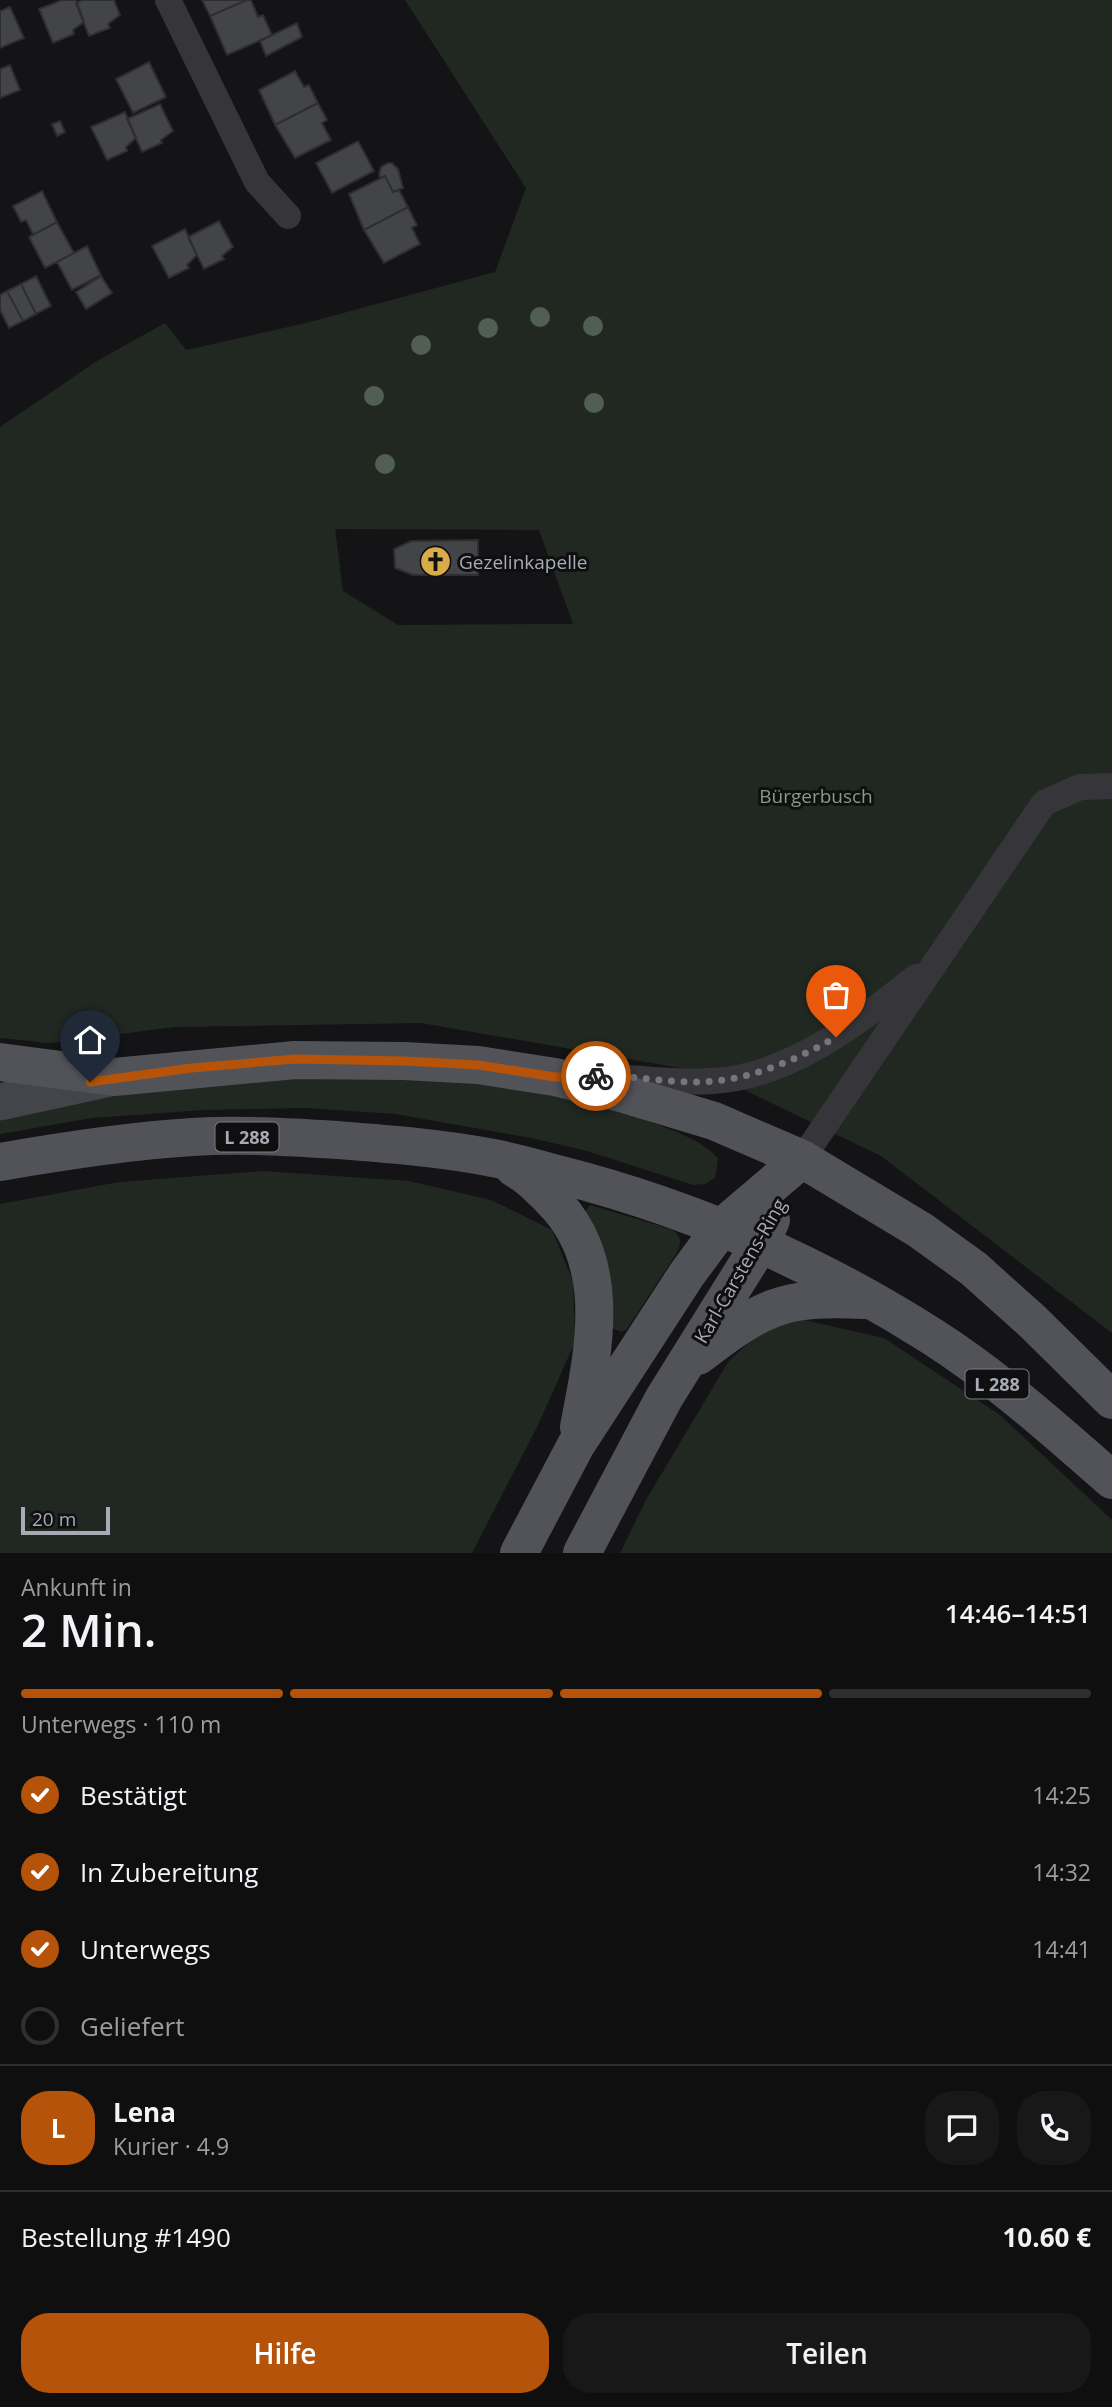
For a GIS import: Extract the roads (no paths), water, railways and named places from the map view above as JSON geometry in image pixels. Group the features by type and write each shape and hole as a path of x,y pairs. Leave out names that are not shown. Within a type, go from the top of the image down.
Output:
{"main road":[{"path":"0,1102 114,1077 295,1059 478,1065 555,1077 621,1093 714,1121 802,1159 920,1230 974,1269 1033,1322 1112,1400"},
{"path":"0,1062 114,1077"},
{"name":"L 288","path":"0,1162 75,1150 192,1137 284,1136 385,1143 494,1158 652,1201 796,1259 873,1300 975,1367 1044,1421 1112,1480"},
{"path":"494,1158 527,1174 563,1210 584,1247 595,1292 594,1339 576,1445"},
{"name":"Karl-Carstens-Ring","path":"519,1553 576,1445 687,1274 721,1228 802,1159"},
{"name":"Karl-Carstens-Ring","path":"582,1553 664,1398 760,1244 802,1159"},
{"path":"682,1369 755,1315 781,1304 810,1299 873,1300"}],"street":[{"path":"168,0 257,182 288,216"},
{"path":"802,1159 1044,803 1080,787 1112,786"},
{"path":"555,1077 602,1076 714,1081 757,1072 794,1059 852,1026 917,976 942,951"}],"place":[{"name":"Gezelinkapelle","path":"436,562"}],"park label":[{"name":"Bürgerbusch","path":"816,796"}]}
